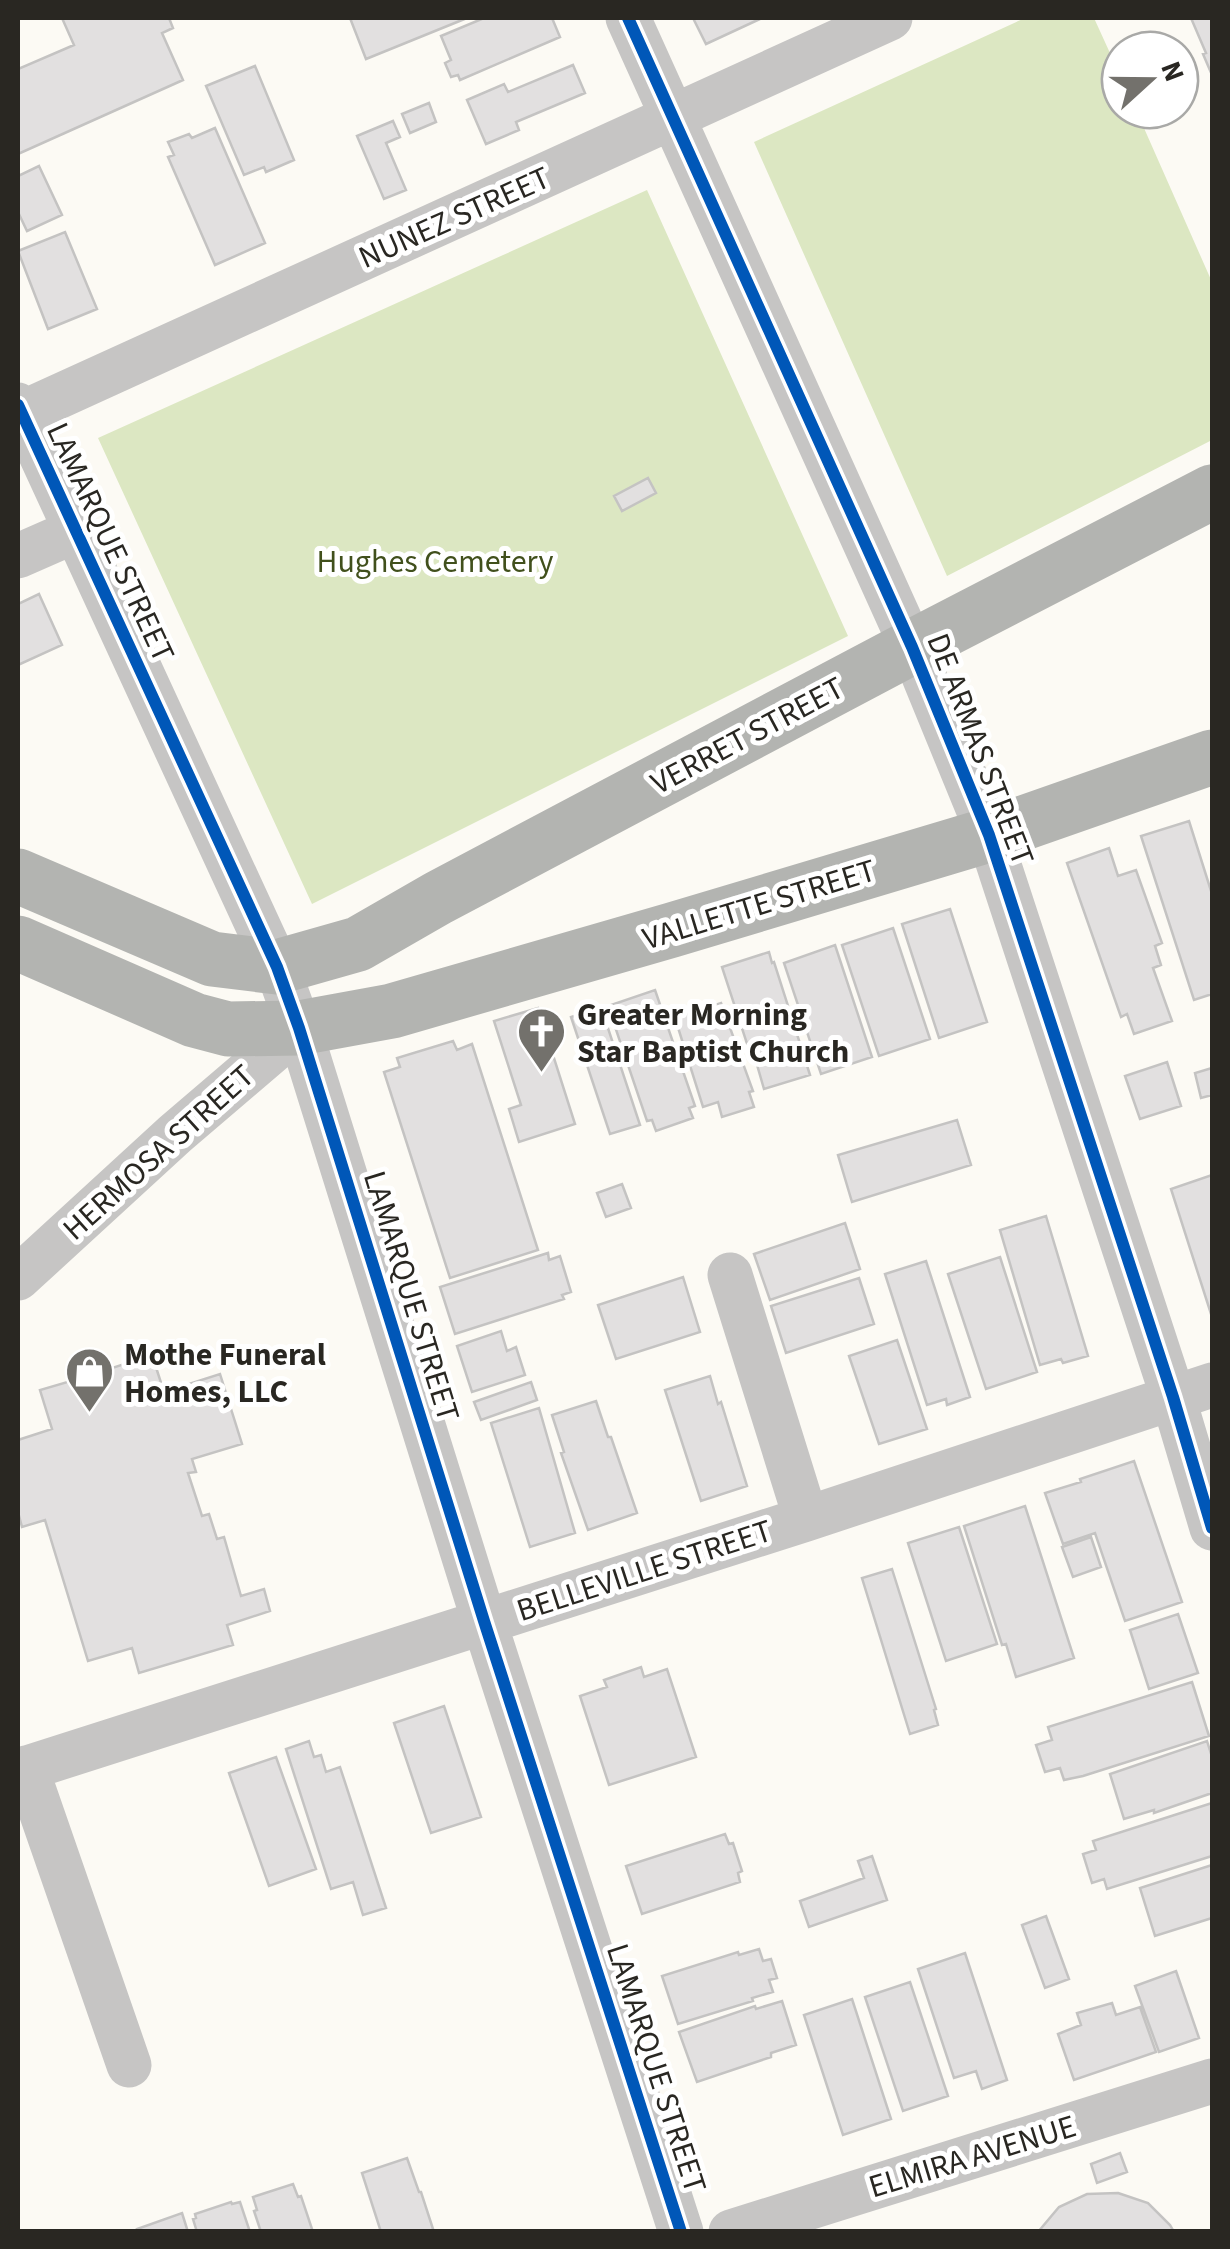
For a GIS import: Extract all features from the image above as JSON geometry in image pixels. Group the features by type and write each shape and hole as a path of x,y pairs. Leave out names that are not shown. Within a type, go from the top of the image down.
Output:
{"main road":[{"name":"VERRET STREET","path":"278,967 358,944 912,647 1212,492"},
{"name":"VALLETTE STREET","path":"18,943 194,1020 228,1029 299,1028 392,1011 672,930 988,835 1212,756"},
{"path":"18,876 212,959 278,967"}],"street":[{"name":"DE ARMAS STREET","path":"628,18 912,647 988,835 1193,1391 1212,1528"},
{"name":"NUNEZ STREET","path":"19,411 890,18"},
{"name":"LAMARQUE STREET","path":"19,411 278,967 681,2232"},
{"path":"18,556 75,531"},
{"name":"HERMOSA STREET","path":"18,1278 175,1134 299,1028"},
{"path":"730,1274 806,1518"},
{"name":"BELLEVILLE STREET","path":"22,1770 1193,1391"},
{"path":"22,1770 130,2066"},
{"name":"ELMIRA AVENUE","path":"730,2232 1212,2081"}],"green space":[{"path":"1025,18 1094,18 1100,31 1100,130 1145,130 1212,282 1212,440 947,576 754,142"},
{"name":"Hughes Cemetery","path":"647,190 848,636 312,904 98,438"}],"building":[{"path":"62,18 169,18 173,28 162,33 183,80 18,154 18,69 74,45"},
{"path":"350,18 467,18 366,59"},
{"path":"484,18 552,18 560,37 460,80 458,75 451,77 445,63 451,60 441,36"},
{"path":"693,18 762,18 706,44"},
{"path":"1191,18 1212,18 1212,75 1203,54 1206,53 1200,30 1196,30"},
{"path":"573,65 585,93 516,122 519,130 486,144 467,100 504,84 508,92"},
{"path":"255,66 294,160 266,172 264,167 244,175 206,86"},
{"path":"429,103 436,122 410,133 402,114"},
{"path":"393,121 400,137 386,143 406,190 384,199 357,136"},
{"path":"215,128 265,243 215,265 168,157 174,155 168,142 189,134 192,138"},
{"path":"39,166 62,215 27,231 18,212 18,176"},
{"path":"65,232 97,309 48,329 18,251"},
{"path":"648,478 656,493 622,511 614,496"},
{"path":"39,594 62,645 18,665 18,604"},
{"path":"1189,821 1212,894 1212,994 1194,1000 1141,836"},
{"path":"1109,848 1118,876 1136,870 1162,943 1155,946 1161,965 1153,968 1172,1021 1134,1034 1127,1014 1121,1017 1067,863"},
{"path":"950,909 987,1022 939,1038 902,924"},
{"path":"893,928 930,1039 879,1056 842,945"},
{"path":"835,945 872,1057 821,1074 784,963"},
{"path":"769,952 810,1075 764,1089 722,967"},
{"path":"655,990 695,1106 689,1108 693,1118 656,1131 652,1120 647,1121 608,1006"},
{"path":"721,1003 753,1091 749,1092 754,1107 722,1117 718,1102 703,1107 675,1018"},
{"path":"601,1007 640,1125 610,1134 571,1017"},
{"path":"538,1008 575,1124 519,1142 509,1109 521,1105 494,1021"},
{"path":"453,1041 457,1050 472,1044 538,1250 450,1278 384,1072 400,1067 397,1058"},
{"path":"1167,1062 1181,1106 1140,1119 1125,1076"},
{"path":"1212,1068 1212,1095 1201,1098 1195,1073"},
{"path":"957,1120 971,1165 852,1202 838,1155"},
{"path":"1212,1175 1212,1317 1171,1189"},
{"path":"622,1184 631,1208 606,1217 597,1193"},
{"path":"1046,1216 1088,1356 1040,1365 1000,1230"},
{"path":"845,1223 860,1269 770,1300 754,1254"},
{"path":"548,1253 549,1260 560,1256 571,1292 562,1295 564,1299 455,1334 440,1287"},
{"path":"1000,1257 1037,1372 986,1389 948,1274"},
{"path":"926,1261 970,1397 947,1405 946,1399 927,1405 885,1274"},
{"path":"683,1277 700,1332 616,1359 598,1305"},
{"path":"859,1278 874,1324 786,1353 771,1306"},
{"path":"501,1331 507,1351 516,1347 525,1375 472,1392 457,1346"},
{"path":"897,1340 927,1429 879,1444 849,1356"},
{"path":"152,1355 164,1392 220,1374 242,1444 192,1459 196,1472 188,1473 202,1516 209,1514 217,1539 224,1537 241,1596 264,1589 270,1611 227,1625 233,1645 139,1673 132,1648 88,1661 45,1520 22,1527 18,1512 18,1440 52,1429 40,1390 78,1379 73,1362 92,1356 97,1373"},
{"path":"710,1376 747,1486 701,1501 665,1390"},
{"path":"531,1382 537,1400 481,1420 474,1402"},
{"path":"596,1401 637,1513 588,1530 552,1415"},
{"path":"539,1408 575,1533 530,1547 491,1423"},
{"path":"1134,1461 1182,1602 1125,1621 1095,1533 1063,1544 1045,1493"},
{"path":"1025,1506 1074,1658 1016,1677 964,1526"},
{"path":"959,1527 997,1644 946,1661 908,1543"},
{"path":"1091,1537 1101,1567 1073,1577 1062,1547"},
{"path":"892,1569 938,1725 910,1734 862,1578"},
{"path":"1178,1614 1198,1673 1149,1689 1130,1630"},
{"path":"641,1667 644,1677 667,1669 696,1757 609,1785 580,1696 607,1687 604,1680"},
{"path":"1192,1682 1209,1736 1083,1776 1064,1780 1060,1768 1045,1772 1036,1745 1052,1740 1048,1727"},
{"path":"444,1706 481,1817 431,1833 394,1723"},
{"path":"309,1741 314,1757 321,1755 326,1772 340,1767 386,1908 363,1915 353,1882 331,1889 286,1749"},
{"path":"1207,1741 1212,1757 1212,1793 1124,1819 1110,1774"},
{"path":"276,1757 316,1869 269,1886 229,1773"},
{"path":"1212,1803 1212,1856 1107,1889 1104,1879 1092,1883 1083,1854 1096,1850 1093,1841"},
{"path":"725,1834 729,1844 733,1843 742,1871 738,1873 740,1882 642,1914 626,1866"},
{"path":"872,1856 887,1900 809,1927 800,1901 864,1878 858,1861"},
{"path":"1212,1865 1212,1918 1155,1936 1140,1888"},
{"path":"1046,1916 1069,1979 1045,1988 1022,1925"},
{"path":"759,1949 763,1961 771,1959 777,1978 769,1980 773,1992 678,2024 662,1976"},
{"path":"965,1953 1007,2080 982,2089 976,2071 954,2078 918,1969"},
{"path":"1176,1971 1199,2038 1159,2052 1135,1986"},
{"path":"910,1982 948,2096 903,2111 865,1997"},
{"path":"852,1999 891,2119 843,2135 804,2015"},
{"path":"782,2001 796,2045 697,2082 679,2032"},
{"path":"1112,2003 1116,2015 1140,2007 1156,2052 1074,2080 1058,2034 1081,2025 1077,2013"},
{"path":"1120,2153 1127,2172 1097,2183 1091,2164"},
{"path":"407,2158 434,2232 381,2232 362,2173"},
{"path":"293,2184 313,2232 261,2232 253,2197"},
{"path":"1118,2193 1148,2203 1174,2232 1038,2232 1059,2207 1087,2194"},
{"path":"240,2202 250,2232 197,2232 195,2214"},
{"path":"182,2213 188,2232 138,2232 137,2229"}],"cycle path":[{"path":"628,18 912,647 989,835 1173,1397 1212,1528"},
{"path":"18,405 277,967 681,2232"}],"place":[{"name":"Greater Morning Star Baptist Church","path":"542,1074"},
{"name":"Mothe Funeral Homes, LLC","path":"89,1414"}]}
